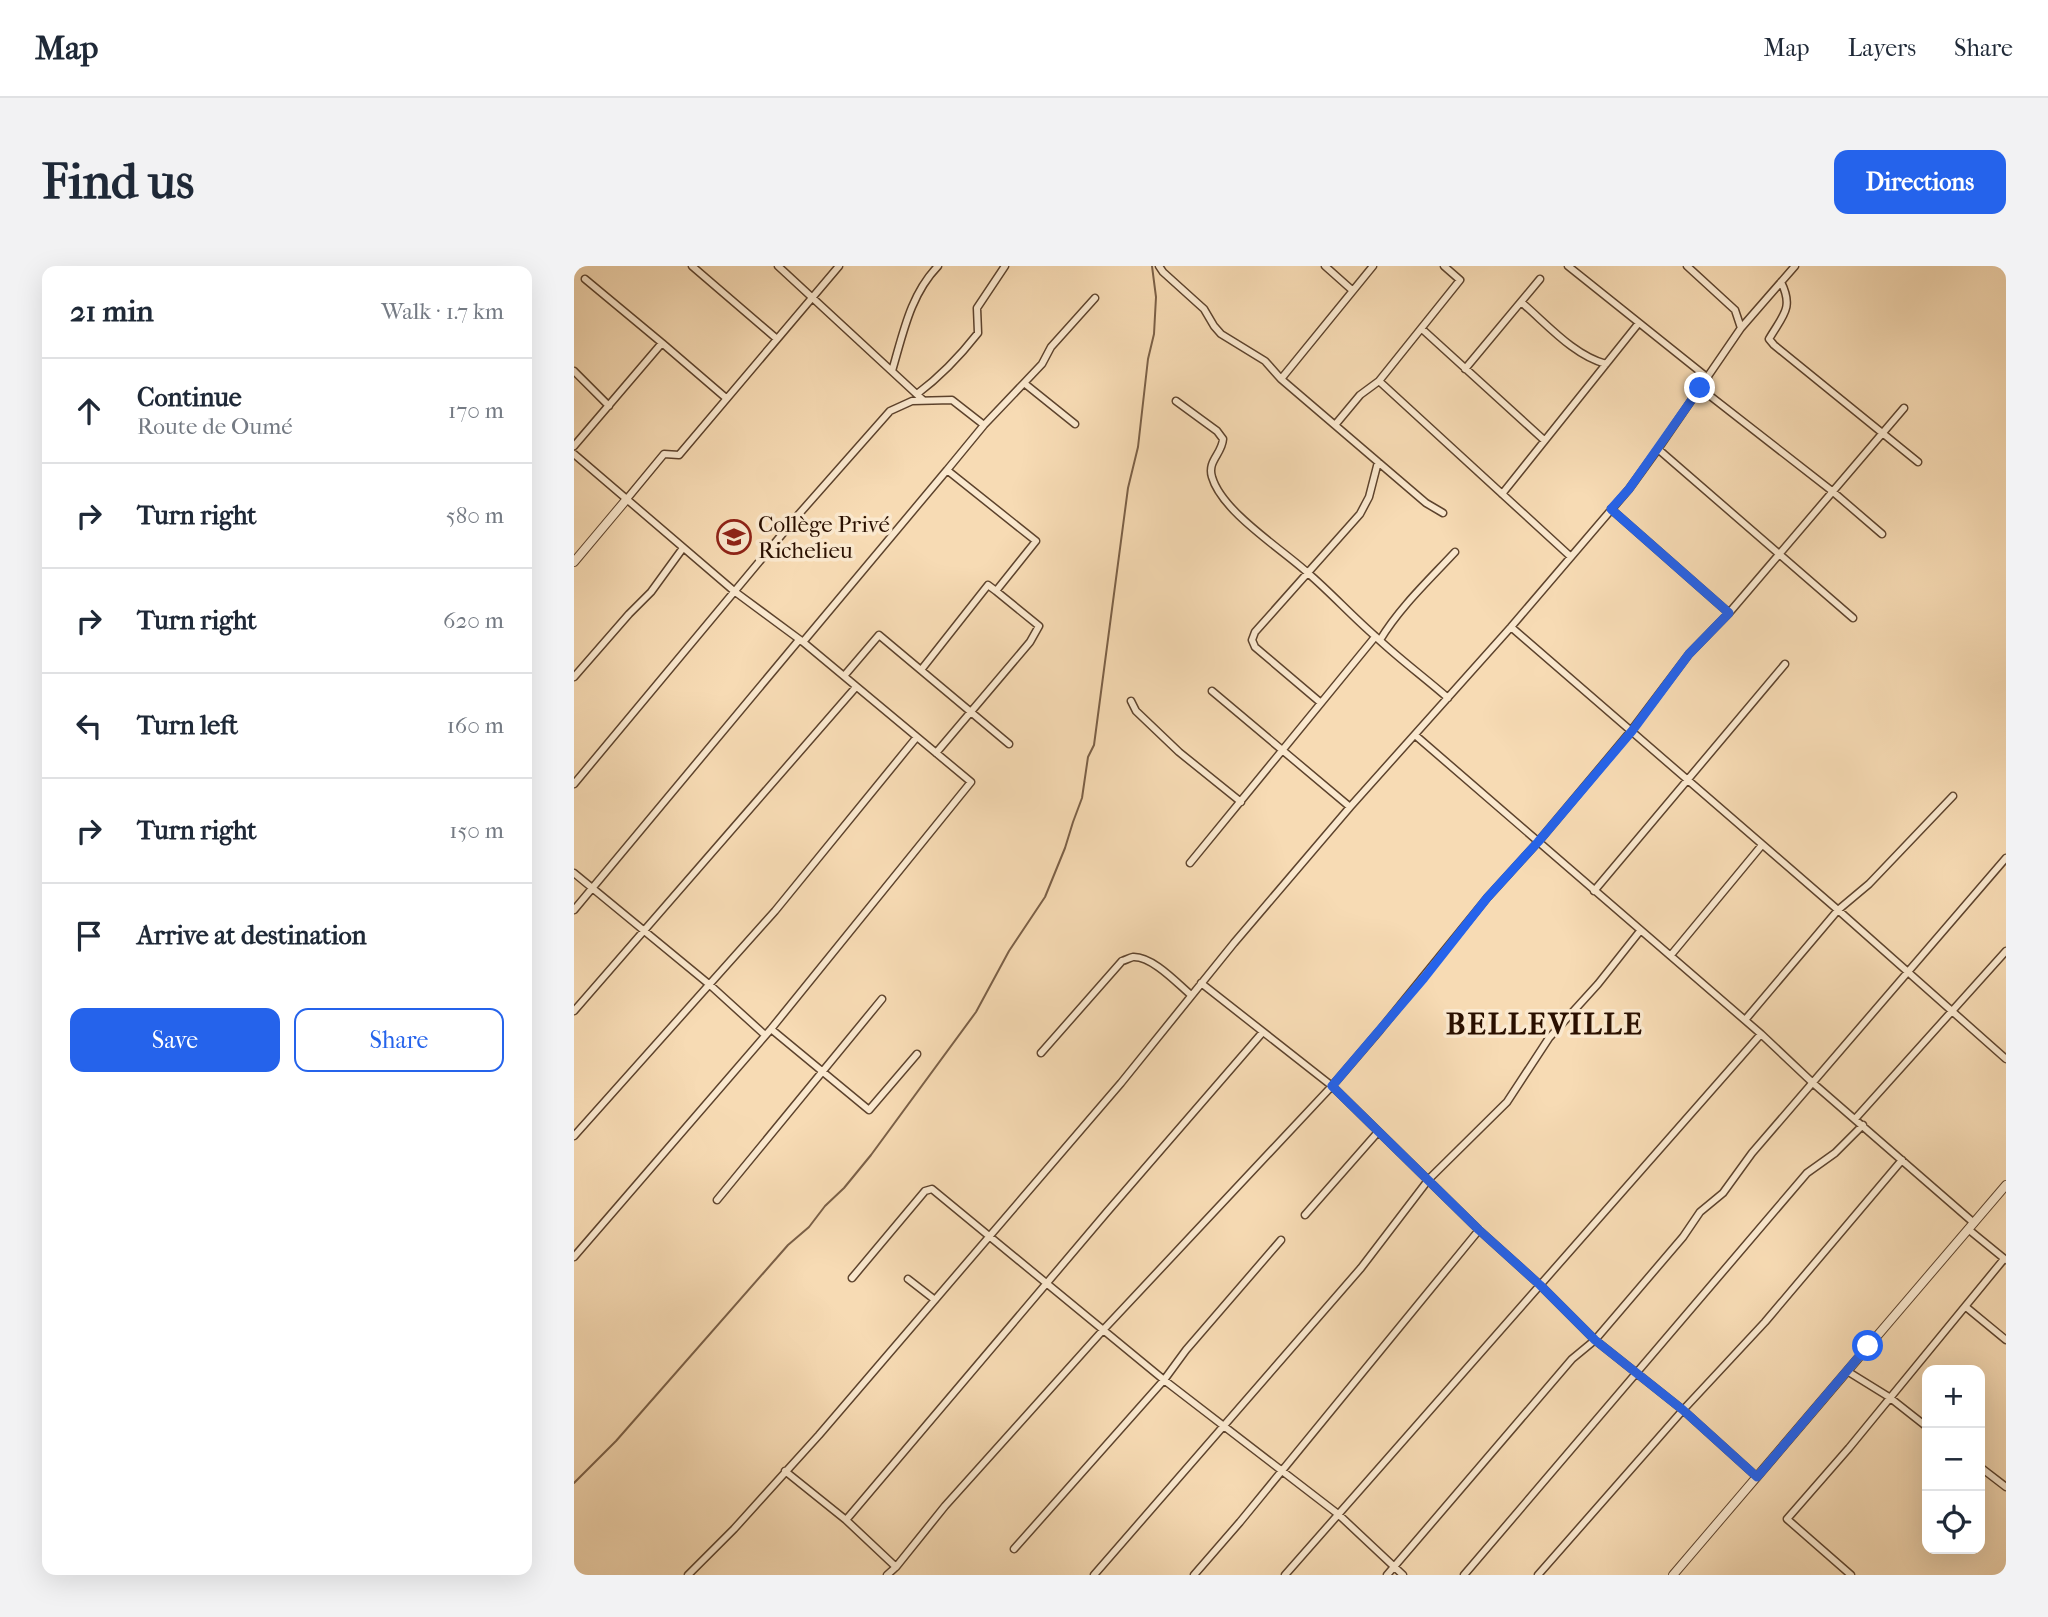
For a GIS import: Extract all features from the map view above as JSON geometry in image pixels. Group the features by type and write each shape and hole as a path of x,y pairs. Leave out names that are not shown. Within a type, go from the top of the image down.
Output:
{"street":[{"path":"692,266 777,339"},
{"path":"778,266 920,397 952,400 984,425"},
{"path":"574,562 664,454 679,455 839,266"},
{"path":"892,372 912,305 928,276 938,266"},
{"path":"574,784 799,514 890,411 920,397 957,359 978,332 977,308 1005,266"},
{"path":"1159,266 1204,309 1221,334 1265,361 1281,379 1426,503 1443,513"},
{"path":"1325,266 1352,290"},
{"path":"1281,379 1373,266"},
{"path":"1335,425 1360,395 1379,381 1461,280 1444,266"},
{"path":"1568,266 1708,378"},
{"path":"1687,266 1735,310 1741,328"},
{"path":"688,1575 819,1436 1121,1083 1191,995 1350,807 1511,627 1629,489 1741,328 1792,267"},
{"path":"584,279 726,398"},
{"path":"1465,369 1540,279"},
{"path":"1781,282 1788,306 1769,338 1774,345 1918,461"},
{"path":"574,910 984,425 1042,364 1051,348 1096,298"},
{"path":"1521,302 1580,353 1592,360 1606,363"},
{"path":"1502,494 1638,324"},
{"path":"1422,329 1544,440"},
{"path":"574,446 662,343"},
{"path":"574,371 609,406"},
{"path":"1379,381 1571,557"},
{"path":"1024,383 1074,424"},
{"path":"1700,388 1832,491 1882,534"},
{"path":"1176,401 1217,430 1223,439 1223,447 1210,468 1212,480 1224,500 1448,698"},
{"path":"887,1575 945,1506 1104,1329 1332,1086 1487,898 1632,731 1689,654 1729,613 1904,408"},
{"path":"1658,449 1853,618"},
{"path":"574,454 734,591 801,641 971,782 771,1029 574,1257"},
{"path":"1321,703 1255,647 1252,640 1255,632 1360,514 1369,497 1378,462"},
{"path":"947,470 1036,541 996,591"},
{"path":"1611,509 1729,613"},
{"path":"574,677 651,592 683,548"},
{"path":"1190,863 1321,703 1414,595 1455,552"},
{"path":"921,670 988,585 1039,626 1030,642 936,753"},
{"path":"1511,627 1838,909 1952,1012 2004,1054"},
{"path":"844,676 879,635 1009,744"},
{"path":"1594,891 1785,664"},
{"path":"574,1011 856,687"},
{"path":"1212,691 1350,807"},
{"path":"1131,701 1136,711 1179,752 1241,802"},
{"path":"1415,735 1761,1034 1902,1160 2005,1259 1787,1519 1852,1575"},
{"path":"574,1136 775,911 916,738"},
{"path":"1745,1020 1838,909 1869,884 1953,796"},
{"path":"1671,955 1762,845"},
{"path":"1387,1575 1572,1359 1595,1340 1684,1237 1700,1212 1723,1193 1752,1153 2006,858"},
{"path":"574,873 710,985 765,1035"},
{"path":"1094,1575 1361,1268 1429,1179 1507,1101 1549,1038 1598,984 1640,931"},
{"path":"1855,1119 2006,951"},
{"path":"1041,1053 1122,961 1133,957 1145,959 1191,995"},
{"path":"1201,984 1332,1086 1595,1340 1683,1410 1757,1477"},
{"path":"718,1200 882,999"},
{"path":"771,1029 869,1110 917,1054"},
{"path":"846,1520 1262,1033"},
{"path":"1284,1575 1761,1034"},
{"path":"1464,1575 1807,1173 1835,1153 1863,1125"},
{"path":"1305,1216 1378,1132"},
{"path":"1538,1575 1683,1410 1765,1322 1902,1160"},
{"path":"1673,1575 2006,1185"},
{"path":"852,1278 925,1191 932,1189 1164,1380 1338,1514 1403,1575"},
{"path":"1194,1575 1479,1230"},
{"path":"1014,1549 1164,1380 1194,1340 1281,1240"},
{"path":"908,1279 935,1300"},
{"path":"1966,1307 2006,1340"},
{"path":"1847,1371 1889,1397 1922,1423"},
{"path":"785,1471 846,1520 896,1567"},
{"path":"1985,1471 2006,1487"}],"waterway":[{"path":"574,1483 616,1441 871,1155 976,1012 1009,951 1045,897 1082,798 1088,757 1094,745 1128,488 1138,447 1148,359 1154,334 1156,297 1152,266"}],"place":[{"name":"Collège Privé Richelieu","path":"734,537"}],"district":[{"name":"BELLEVILLE","path":"1545,1024"}],"route":[{"path":"1700,388 1629,489 1611,509 1729,613 1689,654 1632,731 1487,898 1424,978 1332,1086 1595,1340 1683,1410 1757,1477 1868,1346"}]}
